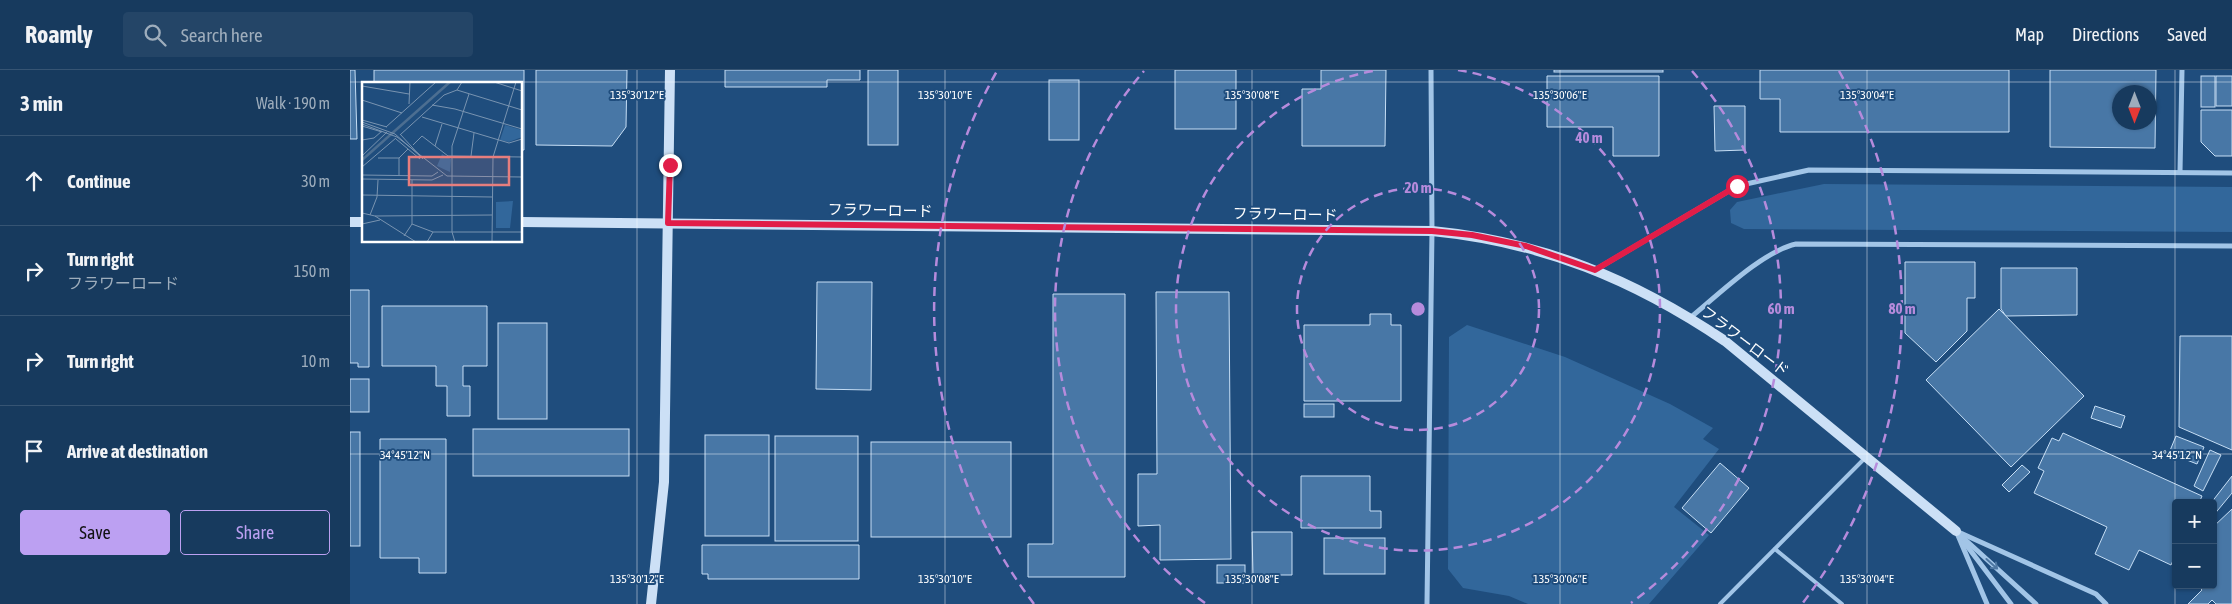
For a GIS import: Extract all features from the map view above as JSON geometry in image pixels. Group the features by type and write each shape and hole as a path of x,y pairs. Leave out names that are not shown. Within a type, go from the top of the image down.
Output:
{"street":[{"path":"651,604 664,482 670,70"},
{"path":"1427,604 1432,231 1431,70"},
{"path":"2180,172 2182,70"},
{"path":"1595,270 1737,186 1809,170 2232,173"},
{"name":"フラワーロード","path":"522,222 1432,231 1472,235 1526,246 1595,270 1647,294 1690,318 1725,341 1956,531 2036,604"},
{"path":"1690,318 1767,256 1782,248 1796,244 2232,246"},
{"path":"1956,531 1987,604"},
{"path":"1956,531 2096,594 2106,604"},
{"name":"フラワーロード","path":"1956,531 2012,604"}],"lane":[{"path":"1720,604 1866,457"},
{"path":"1775,549 1842,604"}],"shaded area":[{"path":"1824,184 2232,187 2232,232 1744,229 1731,223 1730,210 1737,202"},
{"path":"1467,325 1565,357 1670,404 1713,428 1703,439 1719,449 1674,507 1709,535 1649,604 1528,604 1509,596 1463,588 1448,569 1449,337"}],"building":[{"path":"350,70 355,70 357,139 350,139"},
{"path":"374,70 524,70 524,150 522,150 522,82 374,82"},
{"path":"536,70 627,70 626,127 612,146 536,145"},
{"path":"725,70 860,70 860,80 827,80 827,87 725,87"},
{"path":"868,70 898,70 898,145 868,145"},
{"path":"1175,70 1236,70 1236,129 1175,129"},
{"path":"1321,70 1386,70 1385,146 1302,146 1302,89 1321,89"},
{"path":"1554,70 1663,70 1663,72 1554,72"},
{"path":"1760,70 2009,70 2009,132 1780,132 1780,99 1760,99"},
{"path":"2050,70 2156,70 2156,85 2112,85 2112,130 2155,130 2155,148 2050,147"},
{"path":"1547,76 1659,76 1659,156 1613,156 1613,127 1547,127"},
{"path":"2201,76 2215,76 2215,107 2201,107"},
{"path":"2216,76 2232,76 2232,106 2216,106"},
{"path":"1049,80 1079,80 1079,140 1049,140"},
{"path":"1714,106 1745,106 1745,150 1715,151"},
{"path":"2201,110 2232,110 2232,156 2215,156 2201,142"},
{"path":"1905,262 1975,262 1975,298 1967,298 1967,331 1936,362 1905,333"},
{"path":"2001,268 2077,268 2077,315 2006,316 2001,309"},
{"path":"817,282 872,282 871,390 816,389"},
{"path":"350,290 369,290 369,367 358,367 358,363 350,363"},
{"path":"1156,292 1229,292 1231,559 1160,560 1160,525 1138,526 1138,474 1157,474"},
{"path":"1053,294 1125,294 1125,577 1028,577 1028,544 1053,544"},
{"path":"382,306 487,306 487,366 463,366 463,386 470,386 470,416 447,416 447,386 436,386 436,366 382,366"},
{"path":"1999,309 2084,396 2011,467 1926,380"},
{"path":"1370,314 1391,314 1391,325 1401,325 1401,401 1304,401 1304,325 1370,325"},
{"path":"498,323 547,323 547,419 498,419"},
{"path":"2180,336 2232,336 2232,450 2179,427"},
{"path":"350,379 369,379 369,412 350,412"},
{"path":"1304,404 1334,404 1334,417 1304,417"},
{"path":"2095,406 2125,416 2121,428 2091,418"},
{"path":"473,429 629,429 629,476 473,476"},
{"path":"350,432 360,432 360,546 350,546"},
{"path":"2063,433 2202,496 2201,499 2172,499 2171,565 2139,550 2129,570 2095,554 2107,527 2034,493 2044,471 2038,468 2052,438 2059,441"},
{"path":"705,435 769,435 769,536 705,536"},
{"path":"775,436 858,436 858,541 775,541"},
{"path":"2176,436 2204,447 2197,464 2169,453"},
{"path":"380,439 446,439 446,573 419,573 419,558 380,558"},
{"path":"871,442 1011,442 1011,537 871,537"},
{"path":"2210,450 2221,455 2203,491 2194,486"},
{"path":"1720,463 1749,488 1711,533 1682,508"},
{"path":"2022,465 2030,472 2009,492 2002,485"},
{"path":"1301,476 1370,476 1370,511 1381,511 1381,528 1301,528"},
{"path":"2232,476 2232,493 2217,511 2217,499 2214,499"},
{"path":"2232,509 2232,604 2216,604 2212,600 2208,604 2188,604 2201,589 2217,589 2217,523"},
{"path":"1252,532 1292,532 1292,575 1253,575"},
{"path":"1324,538 1385,538 1385,574 1324,574"},
{"path":"702,545 859,545 859,579 708,579 708,574 702,574"},
{"path":"1217,565 1245,565 1245,583 1217,583"}],"route":[{"path":"670,165 668,223 1432,231 1472,235 1526,246 1595,270 1737,186"}]}
